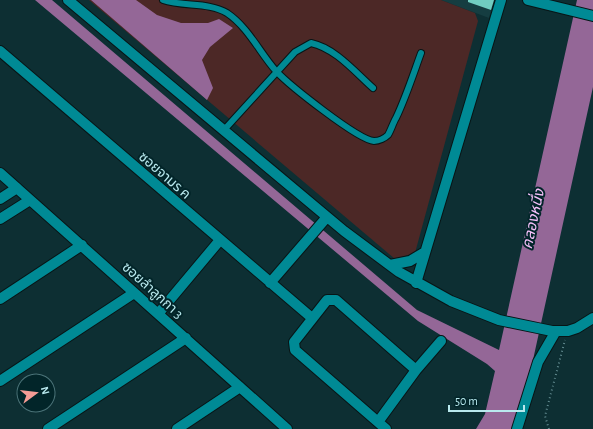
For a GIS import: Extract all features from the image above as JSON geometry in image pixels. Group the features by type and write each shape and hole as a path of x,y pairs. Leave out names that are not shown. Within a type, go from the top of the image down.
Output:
{"street":[{"path":"68,0 224,130 321,225 390,265 416,283 451,301 499,320 554,331 568,331 577,328 593,318"},
{"path":"416,283 501,0"},
{"path":"528,0 593,16"},
{"name":"ซอยจามร ค","path":"0,51 312,318"},
{"name":"ซอยลำลูกกา 3","path":"0,173 287,429"},
{"path":"0,199 17,188"},
{"path":"0,219 30,200"},
{"path":"270,283 321,225"},
{"path":"158,314 220,240"},
{"path":"0,299 82,246"},
{"path":"390,265 410,262 425,252"},
{"path":"0,381 134,293"},
{"path":"386,429 296,350 294,342 327,300 336,300 416,370"},
{"path":"518,429 539,360 554,331"},
{"path":"48,429 186,338"},
{"path":"378,422 416,370 441,341"},
{"path":"179,428 240,387"}],"lane":[{"path":"163,0 175,4 215,8 228,14 240,24 276,71 301,95 362,136 375,141 388,135 402,105 421,53"},
{"path":"224,130 276,71 295,52 311,43 320,45 329,50 373,88"}],"path":[{"path":"550,429 545,416 568,331"}],"shaded area":[{"path":"89,0 441,0 475,13 478,21 415,253 395,259"},
{"path":"441,0 494,0 489,18"}],"water":[{"name":"คลองหนึ่ง","path":"35,0 52,0 417,310 499,350 577,0 593,0 593,87 520,419 514,429 476,429 485,414 495,371 487,364 418,321"},
{"path":"91,0 136,0 157,15 181,23 208,23 219,19 233,28 210,47 202,60 213,88 207,100"}],"building":[{"path":"468,0 494,0 491,10 468,2"}]}
